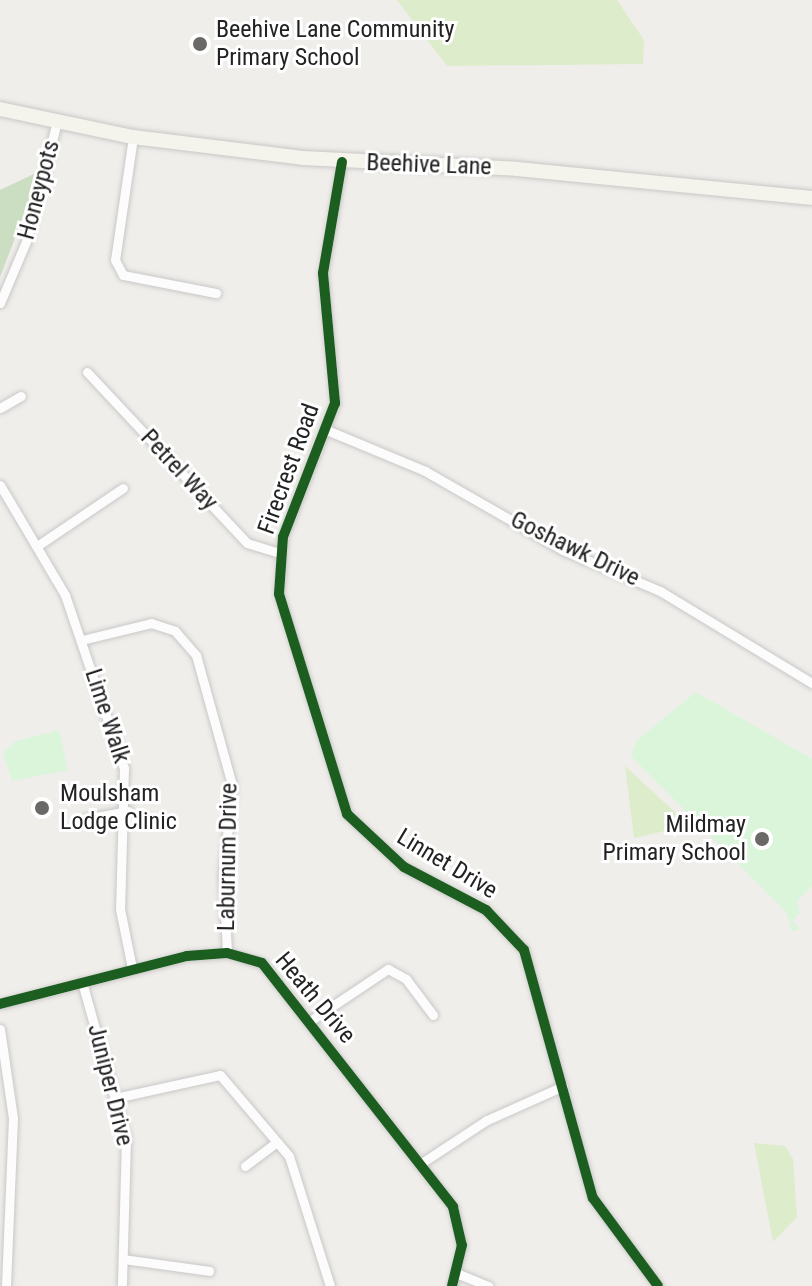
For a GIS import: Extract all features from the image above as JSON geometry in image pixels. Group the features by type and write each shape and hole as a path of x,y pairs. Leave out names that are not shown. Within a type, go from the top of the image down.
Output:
{"main road":[{"name":"Beehive Lane","path":"0,109 133,137 342,162 517,169 812,198"}],"street":[{"name":"Honeypots","path":"0,303 27,239 57,121"},
{"path":"133,137 115,260 123,275 216,293"},
{"name":"Firecrest Road","path":"280,553 329,431 334,385 323,273 342,162"},
{"name":"Petrel Way","path":"87,372 247,543 280,553"},
{"path":"0,408 21,396"},
{"name":"Goshawk Drive","path":"329,431 425,471 563,550 637,579 812,683"},
{"name":"Lime Walk","path":"0,485 40,544 82,640 124,768 128,811 120,909 132,968"},
{"path":"40,544 123,488"},
{"name":"Linnet Drive","path":"280,553 279,594 347,814 404,867 473,900 515,939 535,973 593,1198 658,1286"},
{"name":"Laburnum Drive","path":"82,640 151,623 175,631 196,655 232,785 223,876 227,953"},
{"path":"85,819 128,811"},
{"name":"Heath Drive","path":"0,1004 132,968 227,953 269,969 459,1219 456,1273 452,1286"},
{"path":"310,1021 388,969 406,979 433,1015"},
{"name":"Juniper Drive","path":"82,982 115,1098 129,1176 122,1286"},
{"path":"0,1029 11,1088 5,1162 6,1286"},
{"path":"115,1098 220,1075 277,1142 307,1196 330,1286"},
{"path":"420,1164 487,1120 563,1086"},
{"path":"245,1166 277,1142"},
{"path":"123,1259 209,1271"},
{"path":"456,1273 489,1286"}],"green space":[{"path":"397,0 617,0 644,40 643,64 447,66"},
{"path":"40,171 12,246 0,277 0,190"},
{"name":"Mildmay Primary School","path":"696,692 812,759 812,886 797,901 800,913 792,921 800,929 792,932 786,912 631,756 636,741"},
{"path":"59,730 68,770 12,781 3,753 16,741"},
{"path":"625,766 677,814 691,825 634,838"},
{"path":"754,1143 785,1146 793,1159 797,1217 773,1242"}],"cycle path":[{"path":"342,162 323,273 335,403 283,537 279,594 347,814 404,867 486,910 524,950 593,1198 658,1286"},
{"path":"0,1004 187,956 227,953 262,963 453,1207 462,1245 452,1286"}],"place":[{"name":"Beehive Lane Community Primary School","path":"200,44"},
{"name":"Moulsham Lodge Clinic","path":"42,808"},
{"name":"Mildmay Primary School","path":"762,839"}]}
